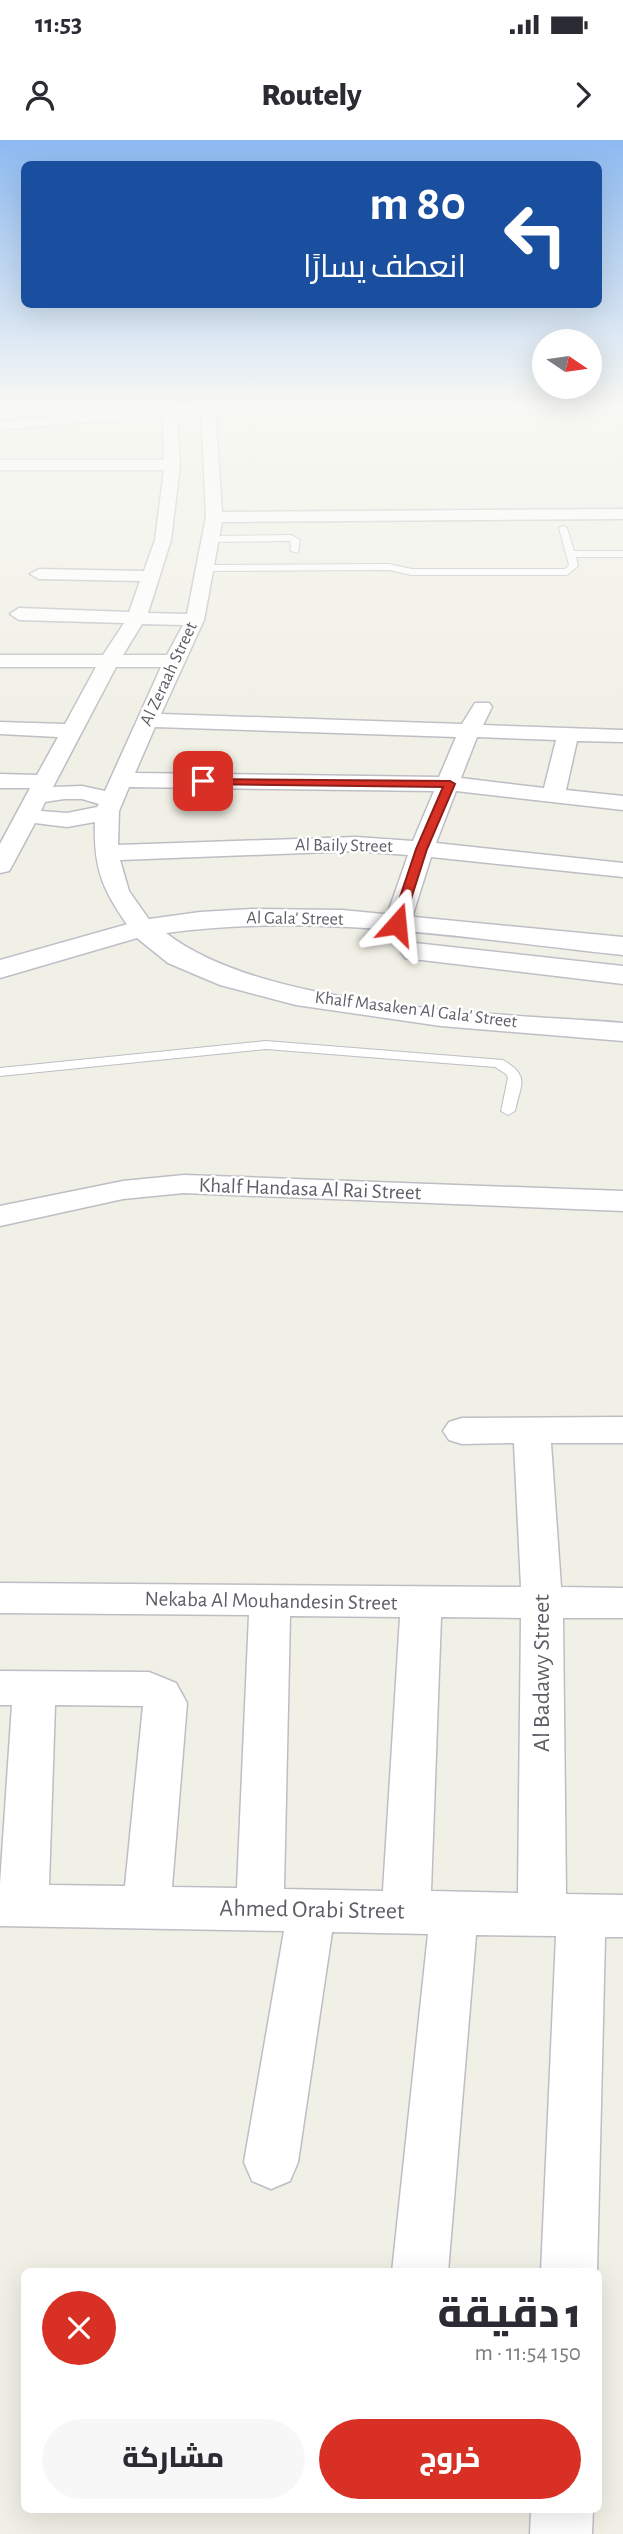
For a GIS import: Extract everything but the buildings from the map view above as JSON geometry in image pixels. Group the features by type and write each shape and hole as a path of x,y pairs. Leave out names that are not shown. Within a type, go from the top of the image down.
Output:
{"street":[{"path":"0,866 110,660 138,617 151,576 169,540 170,518"},
{"name":"Al Zeraah Street","path":"147,934 117,891 106,853 112,797 195,620 206,539 214,518"},
{"path":"6,635 50,557"},
{"path":"39,574 151,576"},
{"path":"0,602 20,608 195,620"},
{"path":"0,661 174,661"},
{"path":"397,924 422,849 469,731 482,707"},
{"path":"147,720 623,736"},
{"path":"0,728 71,731"},
{"path":"553,796 568,735"},
{"path":"0,781 36,798 44,819 67,821 89,818 112,797 450,784 623,803"},
{"name":"Al Baily Street","path":"106,853 321,844 422,849 623,870"},
{"name":"Al Gala' Street","path":"0,969 95,940 147,934 200,920 297,916 623,946"},
{"name":"Al Gala' Street","path":"147,934 326,944 623,975"},
{"name":"Khalf Masaken Al Gala' Street","path":"147,934 168,952 202,969 265,989 316,1000 378,1010 623,1032"},
{"name":"Khalf Handasa Al Rai Street","path":"0,1216 123,1190 184,1184 623,1201"},
{"path":"462,1431 623,1430"},
{"name":"Al Badawy Street","path":"533,1431 542,1604 582,1915 569,2268"},
{"name":"Nekaba Al Mouhandesin Street","path":"0,1598 623,1604"},
{"path":"260,1910 270,1601"},
{"path":"420,2268 430,1913 421,1602"},
{"path":"12,1905 17,1688 149,1689 161,1695 165,1703 147,1906"},
{"name":"Ahmed Orabi Street","path":"12,1905 582,1915"},
{"path":"271,2162 311,1911"},
{"path":"561,2534 562,2513"}],"lane":[{"path":"203,573 393,578 412,572 561,572 574,568 562,528"},
{"path":"206,539 292,538 296,540 295,551"},
{"path":"571,554 623,554"},
{"path":"0,1072 240,1046 291,1045 498,1063 513,1072 515,1078 508,1111"}],"route":[{"path":"203,781 450,784 422,849 397,924"}]}
